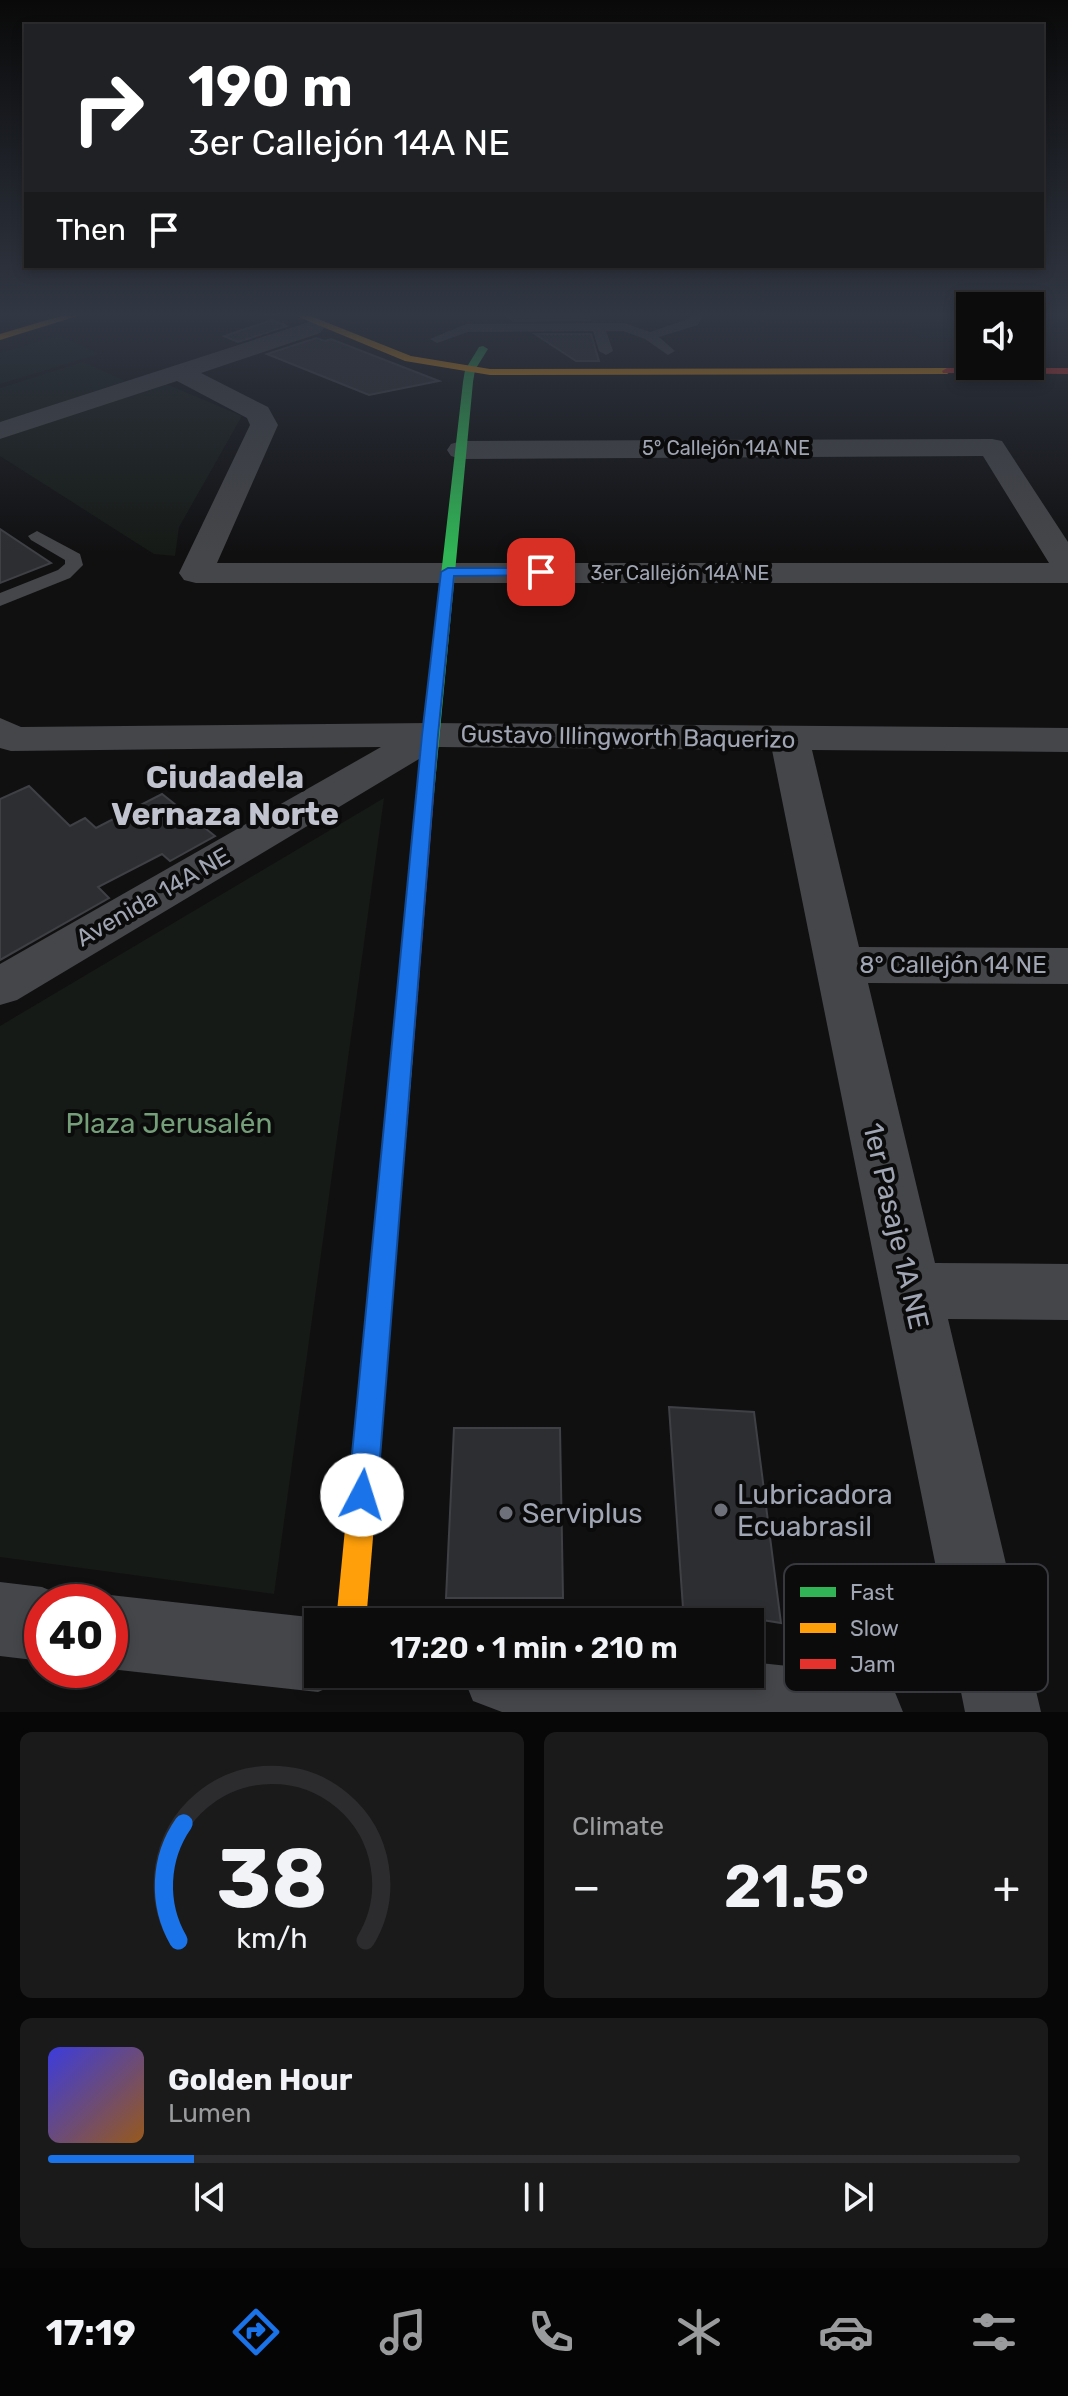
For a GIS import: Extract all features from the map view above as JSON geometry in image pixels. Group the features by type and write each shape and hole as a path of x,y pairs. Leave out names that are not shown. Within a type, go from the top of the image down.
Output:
{"street":[{"path":"0,431 116,393"},
{"name":"3er Callejón 14A NE","path":"220,393 258,413 264,425 196,573 1068,570"},
{"path":"352,1608 430,735 467,393"},
{"name":"5° Callejón 14A NE","path":"461,450 992,447 1068,570"},
{"name":"Gustavo Illingworth Baquerizo","path":"4,737 430,735 1068,740"},
{"name":"Avenida 14A NE","path":"0,987 430,735"},
{"name":"1er Pasaje 1A NE","path":"790,739 971,1564"},
{"name":"8° Callejón 14 NE","path":"838,965 1068,966"},
{"path":"911,1291 1068,1292"},
{"path":"0,1619 24,1622"},
{"path":"128,1634 304,1653"},
{"path":"634,1688 865,1712"},
{"name":"1er Pasaje 1A NE","path":"999,1692 1003,1712"}],"lane":[{"path":"0,600 64,574 74,565 74,558 37,536"}],"green space":[{"path":"0,393 96,393 4,424 0,422"},
{"path":"135,393 187,393 242,416 179,527 175,556 154,554 0,456 0,439"},
{"name":"Plaza Jerusalén","path":"384,798 274,1594 0,1557 0,1026"}],"building":[{"path":"0,529 51,563 0,583"},
{"path":"29,786 70,826 85,818 96,828 162,794 215,836 170,861 162,854 98,887 109,898 0,960 0,799"},
{"name":"Lubricadora Ecuabrasil","path":"669,1407 754,1412 781,1623 764,1620 764,1608 683,1608"},
{"name":"Serviplus","path":"454,1428 560,1428 563,1598 446,1598"}],"traffic: fast":[{"path":"425,794 467,393"}],"traffic: slow":[{"path":"352,1608 402,1054"}],"traffic: jam":[{"path":"402,1054 425,794"}],"place":[{"name":"Lubricadora Ecuabrasil","path":"721,1510"},
{"name":"Serviplus","path":"506,1513"}],"district":[{"name":"Ciudadela Vernaza Norte","path":"225,796"}],"route":[{"path":"362,1495 430,735 448,572 541,572"}]}
